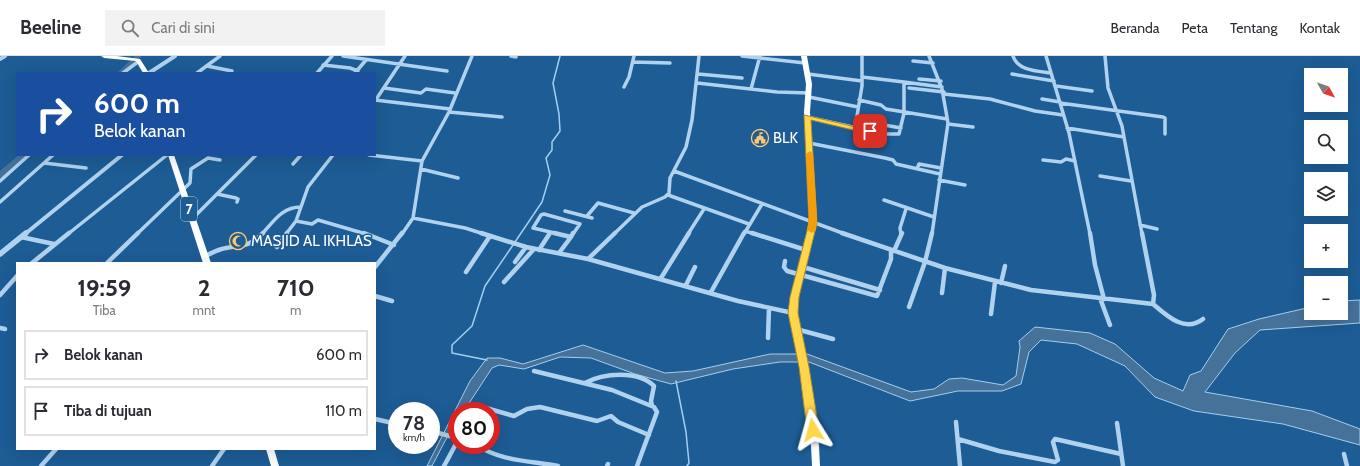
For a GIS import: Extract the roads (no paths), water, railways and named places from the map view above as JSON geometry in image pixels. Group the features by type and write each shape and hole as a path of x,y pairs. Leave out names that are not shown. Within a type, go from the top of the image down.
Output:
{"highway":[{"path":"104,56 139,61 146,72"},
{"path":"805,60 808,74 809,95 807,117 813,223 794,297 793,313 804,367 815,446 816,466"},
{"name":"7","path":"171,156 206,260"},
{"path":"270,450 275,466"}],"street":[{"path":"0,59 4,56"},
{"path":"149,72 159,68 175,56"},
{"path":"198,72 220,56"},
{"path":"318,72 332,56"},
{"path":"343,56 447,71"},
{"path":"376,99 405,56"},
{"path":"376,266 394,245 413,218 422,161 449,110 455,92 472,56"},
{"path":"511,56 516,56"},
{"path":"624,87 629,77 634,56"},
{"path":"652,62 654,56"},
{"path":"668,195 670,178 686,147 692,120 699,56"},
{"path":"742,56 805,60"},
{"path":"855,128 862,81 862,56"},
{"path":"909,308 925,262 934,218 948,124 941,81 929,56"},
{"path":"1013,56 1014,61 1018,65 1051,73"},
{"path":"1046,56 1056,86 1075,161 1102,298 1110,325"},
{"path":"1105,56 1108,88 1122,126 1131,180 1154,294 1153,304"},
{"path":"751,89 760,57"},
{"path":"323,65 350,68 356,72 366,60"},
{"path":"125,72 139,61"},
{"path":"913,61 933,63"},
{"path":"633,62 670,63"},
{"path":"207,66 232,71"},
{"path":"698,74 742,78"},
{"path":"808,74 862,81"},
{"path":"1012,74 1054,81"},
{"path":"862,76 942,87"},
{"path":"919,79 941,81"},
{"path":"807,117 833,122 839,126 897,135 901,128 904,113 904,82"},
{"path":"697,83 783,93 790,91 858,106"},
{"path":"1056,86 1092,91"},
{"path":"384,88 421,93 426,89 455,92"},
{"path":"909,88 990,99 1035,111 1063,115"},
{"path":"376,100 502,117"},
{"path":"860,100 881,105 886,109 904,113 948,118"},
{"path":"1042,100 1164,118 1165,134"},
{"path":"856,120 901,128"},
{"path":"948,124 973,127"},
{"path":"1067,128 1124,137"},
{"path":"884,139 885,134"},
{"path":"809,143 885,158 893,160 895,164 940,174"},
{"path":"0,181 28,156"},
{"path":"0,202 52,156"},
{"path":"0,254 121,156"},
{"path":"33,262 166,156"},
{"path":"192,219 255,156"},
{"path":"293,164 300,156"},
{"path":"277,248 296,221 308,187 332,156"},
{"path":"376,156 422,161"},
{"path":"108,262 182,188 191,181 190,168 208,158 220,160"},
{"path":"1043,160 1060,162 1066,159 1075,161"},
{"path":"44,163 86,168"},
{"path":"917,168 919,164 941,168"},
{"path":"421,169 458,178"},
{"path":"674,171 813,223 925,262 995,282 1031,290 1153,304 1176,322 1195,324 1203,319"},
{"path":"1100,176 1131,180"},
{"path":"939,180 965,185"},
{"path":"217,194 236,198 238,199 237,202"},
{"path":"588,259 634,213 647,203 668,195 748,224"},
{"path":"884,200 934,218"},
{"path":"576,223 598,203 634,213"},
{"path":"711,292 748,224 762,204"},
{"path":"206,260 225,248 241,247 257,239 285,210 291,207 301,207"},
{"path":"661,278 704,209"},
{"path":"785,261 785,270 802,270 878,296 893,250 902,232 900,228 906,209"},
{"path":"565,211 592,218"},
{"path":"570,237 533,228 543,214 576,223"},
{"path":"413,218 465,228 526,247 588,259 769,308 793,313"},
{"path":"296,221 312,224 318,220 342,225 370,234 394,245"},
{"path":"559,253 579,225 576,223"},
{"path":"1140,225 1157,229"},
{"path":"745,231 807,250"},
{"path":"504,282 537,249 550,232"},
{"path":"466,272 490,236"},
{"path":"21,237 54,244"},
{"path":"515,262 526,247"},
{"path":"1001,283 1005,266"},
{"path":"686,285 695,267"},
{"path":"942,293 945,268"},
{"path":"0,295 16,277"},
{"path":"991,314 995,282"},
{"path":"376,296 392,301"},
{"path":"768,338 769,308"},
{"path":"0,328 5,329"},
{"path":"796,329 833,339"},
{"path":"534,371 612,390 652,406 657,412 637,466"},
{"path":"585,383 601,376 613,374 649,382 654,386 651,401 652,406"},
{"path":"500,412 514,416 527,409 540,406 597,421 611,416 618,422 649,435"},
{"path":"376,419 388,422"},
{"path":"956,422 960,466"},
{"path":"1117,423 1123,466"},
{"path":"958,439 999,451 1055,462 1058,460 1053,442 1055,440 1121,454"},
{"path":"40,466 55,450"},
{"path":"212,466 223,450"},
{"path":"444,466 450,454"},
{"path":"495,454 558,466"},
{"path":"1344,454 1347,466"}],"water":[{"path":"1360,300 1360,323 1260,330 1235,353 1205,392 1312,411 1360,429 1360,445 1283,424 1194,411 1155,397 1125,366 1077,344 1041,340 1029,352 1021,384 1002,391 958,391 910,401 809,362 780,362 733,369 671,384 635,374 591,358 560,357 524,369 499,365 492,368 470,402 459,402 470,381 487,358 500,358 523,364 583,345 665,373 693,371 770,354 807,354 911,392 934,389 949,379 962,378 1003,385 1016,376 1020,347 1019,341 1035,327 1090,333 1115,344 1154,378 1183,391 1190,375 1201,371 1228,329 1259,319 1304,309 1304,320 1348,320 1348,301"},
{"path":"448,424 448,436 440,451 440,440"},
{"path":"433,454 438,454 432,466 427,466"}],"waterway":[{"path":"121,72 139,56"},
{"path":"515,242 542,202 550,175 546,158 552,150 552,142 560,131 559,114 553,83 560,56"},
{"path":"0,175 23,156"},
{"path":"487,360 452,353 452,345 472,326 485,286 513,245"},
{"path":"676,381 686,432 689,463 687,466"}],"place":[{"name":"BLK","path":"760,138"},
{"name":"MASJID AL IKHLAS","path":"238,241"}]}
